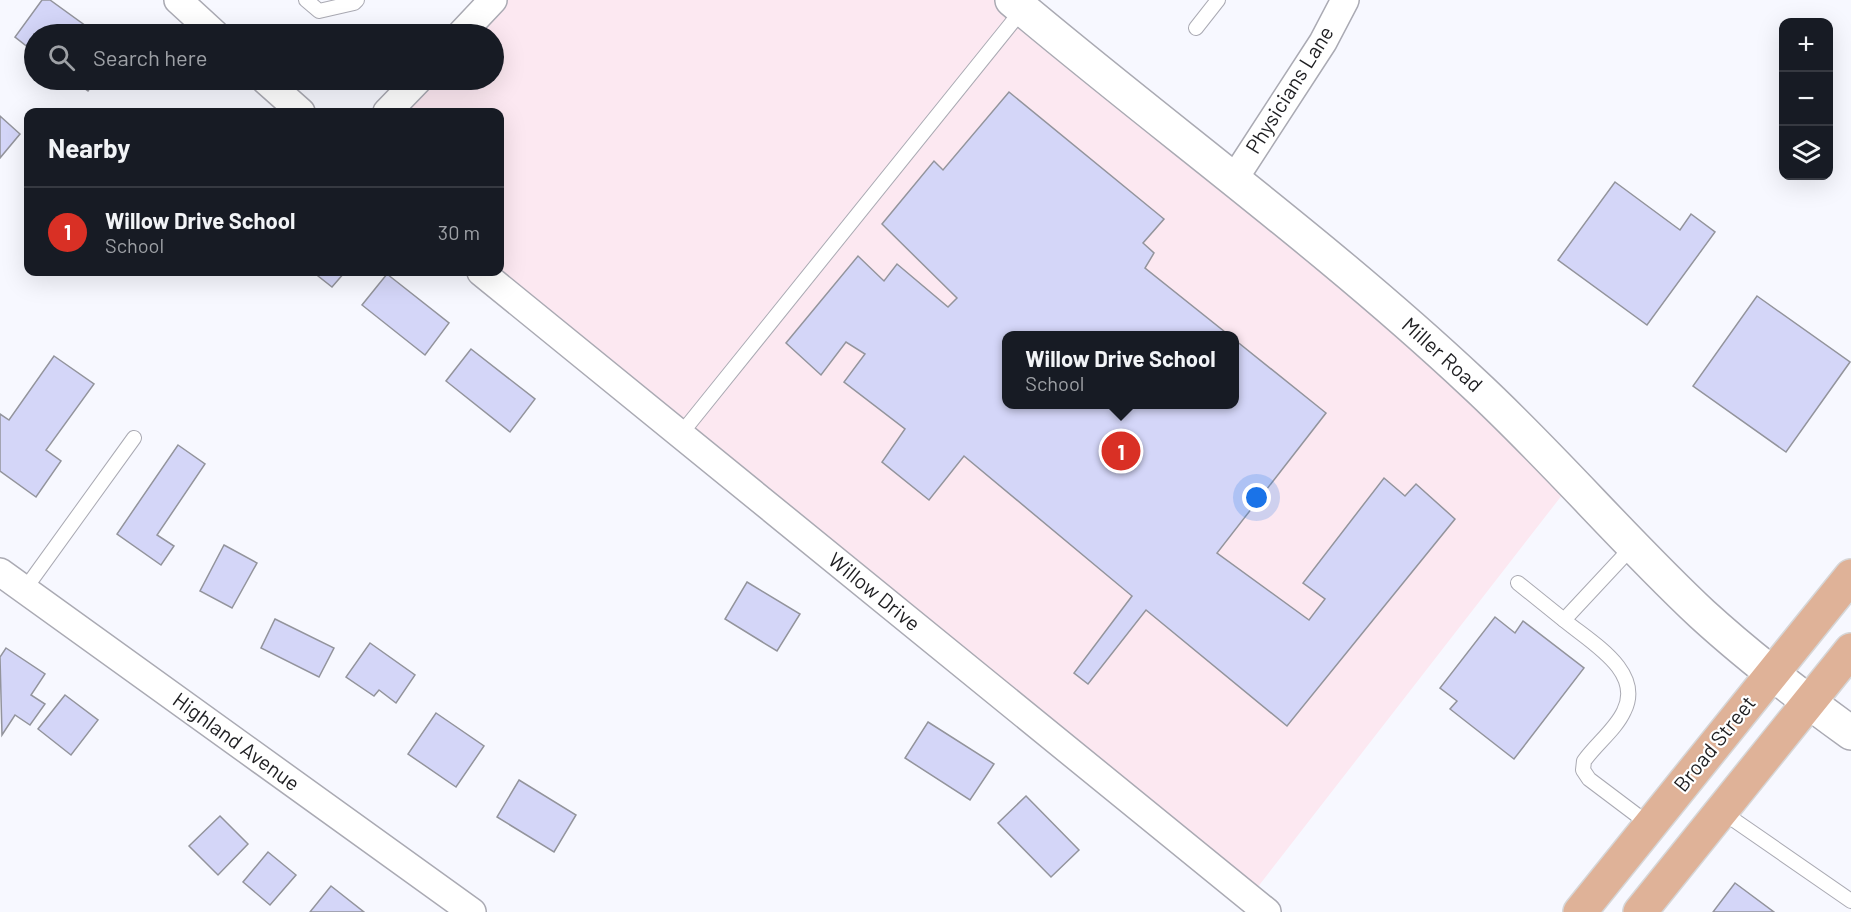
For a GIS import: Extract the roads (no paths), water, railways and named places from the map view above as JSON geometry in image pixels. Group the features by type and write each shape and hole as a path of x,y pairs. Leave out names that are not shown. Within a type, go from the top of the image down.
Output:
{"main road":[{"name":"Miller Road","path":"1018,5 1373,294 1473,383 1702,614 1809,702 1851,733"},
{"name":"Broad Street","path":"1580,912 1851,576"},
{"path":"1640,912 1851,650"}],"street":[{"path":"178,0 204,24"},
{"name":"Physicians Lane","path":"1234,179 1317,51 1345,0"},
{"path":"469,24 489,1"},
{"path":"276,90 296,108"},
{"path":"391,108 408,90"},
{"name":"Willow Drive","path":"486,276 1267,912"},
{"name":"Highland Avenue","path":"0,572 472,912"}],"lane":[{"path":"306,0 319,11 354,3 357,0"},
{"path":"1196,28 1218,0"},
{"path":"680,435 1018,5"},
{"path":"25,589 134,438"},
{"path":"1564,620 1634,544"},
{"path":"1518,583 1621,669 1628,682 1630,695 1624,712 1584,761 1583,770 1589,779 1650,825"},
{"path":"1722,811 1851,901"}],"place":[{"name":"Willow Drive School","path":"1121,451"}]}
